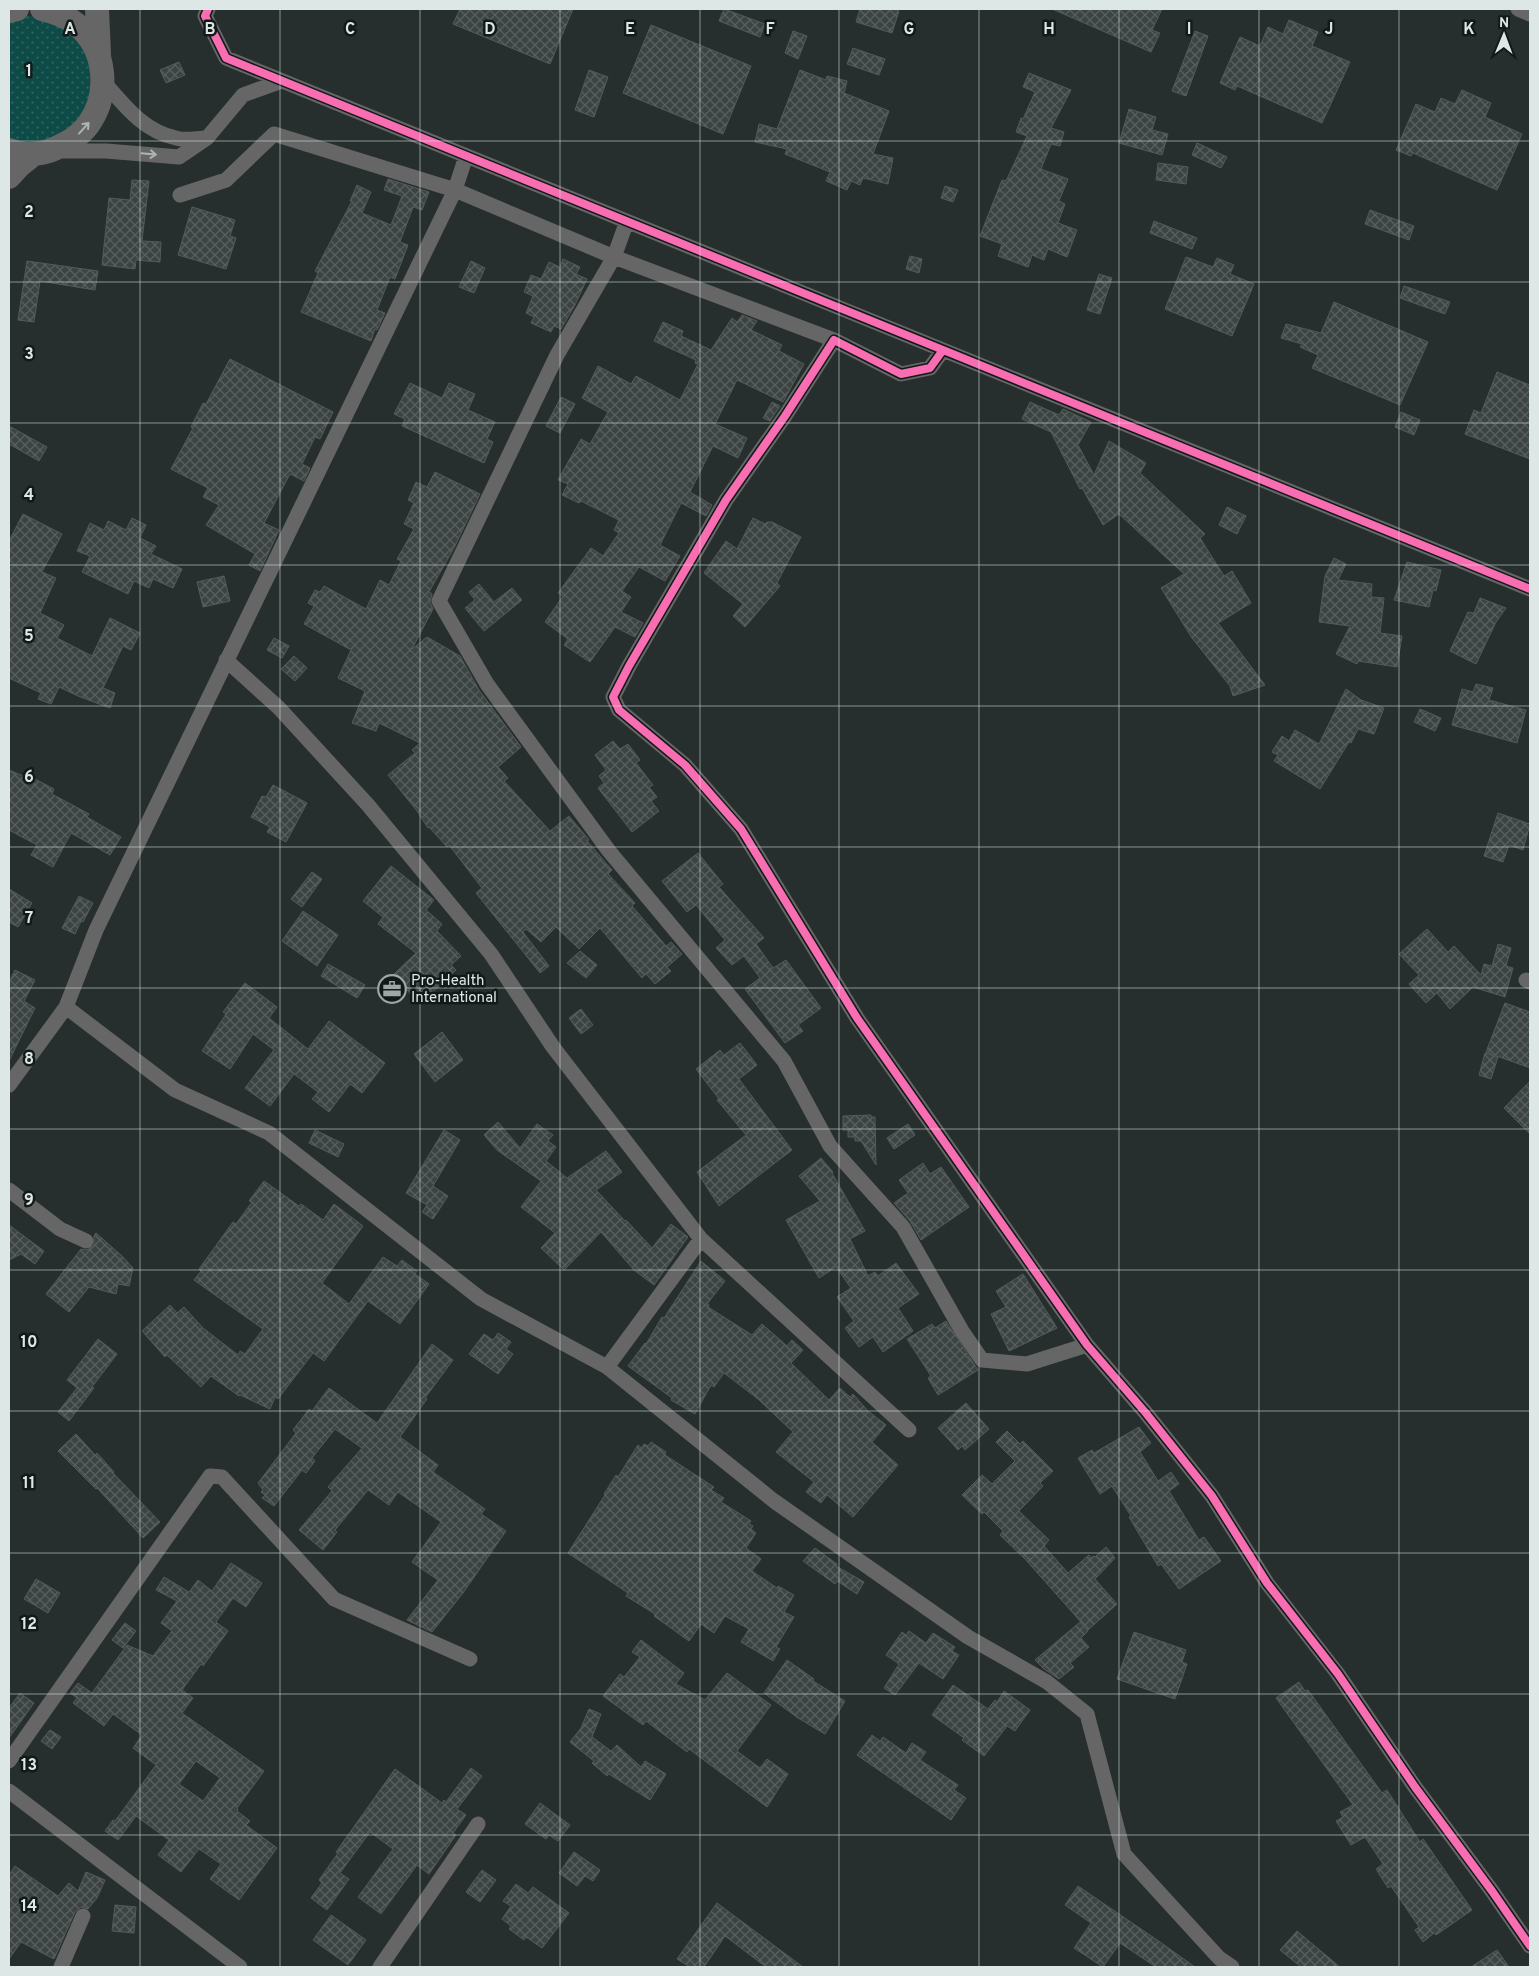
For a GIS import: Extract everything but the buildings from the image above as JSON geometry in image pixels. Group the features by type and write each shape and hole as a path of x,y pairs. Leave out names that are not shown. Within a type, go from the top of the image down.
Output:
{"main road":[{"path":"9,11 17,9"},
{"path":"42,9 60,14 77,25 91,40 100,58"},
{"path":"9,177 18,166 41,153 70,142 88,126 99,105 104,81 100,58 97,9"},
{"path":"9,150 41,153"}],"street":[{"path":"208,9 205,16 226,58 1530,589"},
{"path":"1518,9 1530,14"},
{"path":"104,81 135,118 156,132 178,139 207,138"},
{"path":"41,153 106,151 179,157 207,138 243,95 282,81"},
{"path":"180,195 226,180 274,134 455,190 614,257 834,340 901,374 930,368 943,350"},
{"path":"9,1085 66,1007 96,930 455,190 466,156"},
{"path":"627,222 614,257 557,355 438,601 487,684 609,850 784,1061 830,1146 903,1227 962,1330 982,1360 1027,1364 1087,1345"},
{"path":"834,340 785,416 726,500 629,666 613,697 619,710 685,765 740,829 857,1018 1011,1234 1087,1345 1145,1412 1212,1496 1267,1583 1338,1674 1415,1787 1530,1946"},
{"path":"226,660 279,708 368,805 491,954 552,1047 702,1239 909,1430"},
{"path":"66,1007 175,1090 269,1133 481,1299 607,1367 774,1501 968,1637 1047,1682 1087,1714 1124,1854 1219,1958 1232,1967"},
{"path":"9,1190 60,1229 86,1241"},
{"path":"607,1367 702,1239"},
{"path":"9,1761 210,1476 222,1477 334,1599 470,1659"},
{"path":"9,1791 240,1967"},
{"path":"380,1967 478,1824"},
{"path":"61,1967 83,1916"}],"shaded area":[{"path":"28,16 50,19 84,45 95,87 77,126 38,146 9,142 9,19"}],"cycle path":[{"path":"208,9 205,16 226,58 1530,589"},
{"path":"943,350 930,368 901,374 834,340 785,416 726,500 629,666 613,697 619,710 685,765 741,829 857,1018 1087,1345 1145,1412 1212,1496 1267,1583 1338,1674 1415,1787 1530,1946"}],"place":[{"name":"Pro-Health International","path":"392,989"}]}
